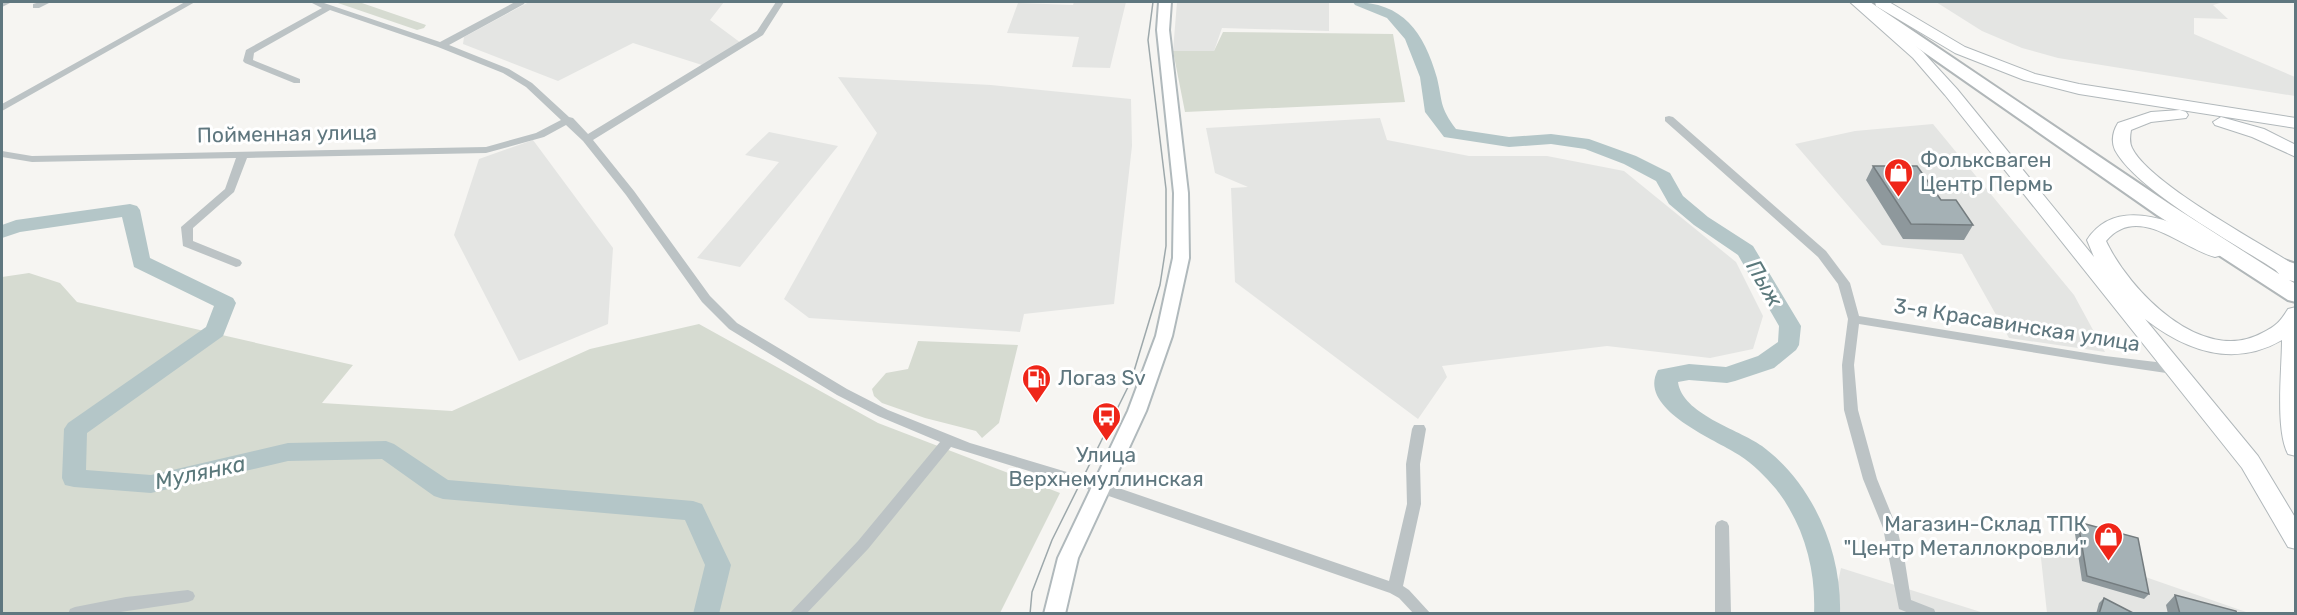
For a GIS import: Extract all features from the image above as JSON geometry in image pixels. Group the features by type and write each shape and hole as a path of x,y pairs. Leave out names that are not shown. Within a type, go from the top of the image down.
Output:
{"highway":[{"path":"1869,2 2172,200 2287,282"}],"main road":[{"path":"1869,2 1960,50 2030,77 2119,96 2295,123"},
{"path":"1869,2 1951,92 2250,462 2295,540"},
{"path":"2287,282 2140,168 2123,148 2121,137 2124,127 2138,119 2156,115 2180,115 2208,118 2258,133 2295,152"},
{"path":"2287,282 2155,223 2134,221 2115,223 2101,231 2096,240 2108,266 2138,301 2159,320 2180,333 2203,342 2241,348 2259,344 2294,319"},
{"path":"2294,319 2292,425 2295,448"}],"street":[{"path":"2,4 8,2"},
{"path":"36,6 47,2"},
{"path":"4,104 191,2"},
{"path":"314,2 441,45 520,79 569,120 587,139 630,193 706,299 733,326 765,347 883,413 990,455 1102,488 1395,589 1413,601 1424,614"},
{"path":"441,45 521,2"},
{"path":"587,139 741,46 766,26 780,2"},
{"path":"1054,614 1068,558 1137,411 1164,336 1181,258 1180,193 1163,30 1165,2"},
{"path":"297,81 248,61 249,52 329,7"},
{"path":"1669,119 1822,254 1844,283 1854,319 1848,365 1851,410 1870,479 1890,528 1904,604 1929,614"},
{"name":"Пойменная улица","path":"2,154 32,159 486,150 540,135 569,120"},
{"path":"236,263 186,243 187,227 230,190 243,154"},
{"name":"3-я Красавинская улица","path":"1854,319 2097,359 2173,369"},
{"path":"1395,589 1414,504 1413,464 1419,429"},
{"path":"796,614 863,545 950,440"},
{"path":"1722,526 1723,614"},
{"path":"75,614 126,603 188,596"}],"shaded area":[{"path":"335,2 359,2 426,25 417,30"},
{"path":"529,2 724,2 710,20 741,43 702,65 633,43 558,81 463,44 464,37"},
{"path":"1074,2 1126,2 1110,68 1072,67 1079,37 1007,33 1018,3 1073,5"},
{"path":"1177,2 1329,2 1329,31 1222,28 1214,51 1173,51"},
{"path":"1936,2 2224,2 2213,5 2228,19 2194,18 2194,34 2295,77 2295,96 2058,58 2022,48 1982,31"},
{"path":"1223,32 1393,34 1405,102 1185,112 1173,51 1214,51"},
{"path":"838,77 991,85 1131,99 1132,146 1114,304 1024,314 1020,332 809,318 784,299 877,133"},
{"path":"1380,118 1387,140 1469,156 1547,156 1624,171 1736,262 1763,316 1753,349 1710,358 1607,346 1442,366 1447,377 1418,419 1235,282 1231,188 1248,187 1215,173 1206,128"},
{"path":"1933,124 2074,295 2105,352 2009,338 1962,254 1882,245 1795,144 1855,131"},
{"path":"769,132 838,146 740,267 697,258 779,162 745,155"},
{"path":"533,140 613,248 608,324 519,361 454,235 479,159"},
{"path":"29,273 60,283 77,302 353,365 322,403 452,411 590,349 699,324 878,423 1060,493 1000,613 2,614 2,277"},
{"path":"918,341 1018,345 999,423 982,438 976,431 925,418 882,403 874,396 872,389 886,373 908,369"},
{"path":"2039,540 2249,613 2047,613"},
{"path":"1841,568 1984,613 1831,614"}],"building":[{"path":"1873,166 1917,166 1941,200 1956,200 1973,225 1911,224"},
{"name":"Магазин-Склад ТПК \"Центр Металлокровли\"","path":"2078,522 2138,538 2149,594 2087,576"},
{"path":"2175,595 2236,611 2237,614 2180,614"},
{"path":"2104,598 2135,614 2099,614"}],"waterway":[{"name":"Пыж","path":"1360,2 1393,15 1413,38 1428,77 1434,112 1450,133 1509,142 1551,139 1589,144 1630,160 1663,177 1676,200 1701,221 1746,251 1790,326 1788,345 1766,362 1727,375 1689,372 1666,376 1668,390 1671,398 1687,413 1754,453 1770,467 1799,503 1819,547 1825,570 1828,592 1827,614"},
{"name":"Мулянка","path":"2,232 16,226 130,210 141,262 226,303 215,331 76,429 74,478 151,484 288,452 386,450 443,489 693,511 718,565 706,614"}],"tram line":[{"path":"1030,614 1032,592 1052,540 1131,381 1160,285 1166,246 1166,189 1148,40 1153,2"}],"place":[{"name":"Фольксваген Центр Пермь","path":"1899,198"},
{"name":"Логаз Sv","path":"1037,404"},
{"name":"Улица Верхнемуллинская","path":"1106,442"},
{"name":"Магазин-Склад ТПК \"Центр Металлокровли\"","path":"2108,562"}]}
